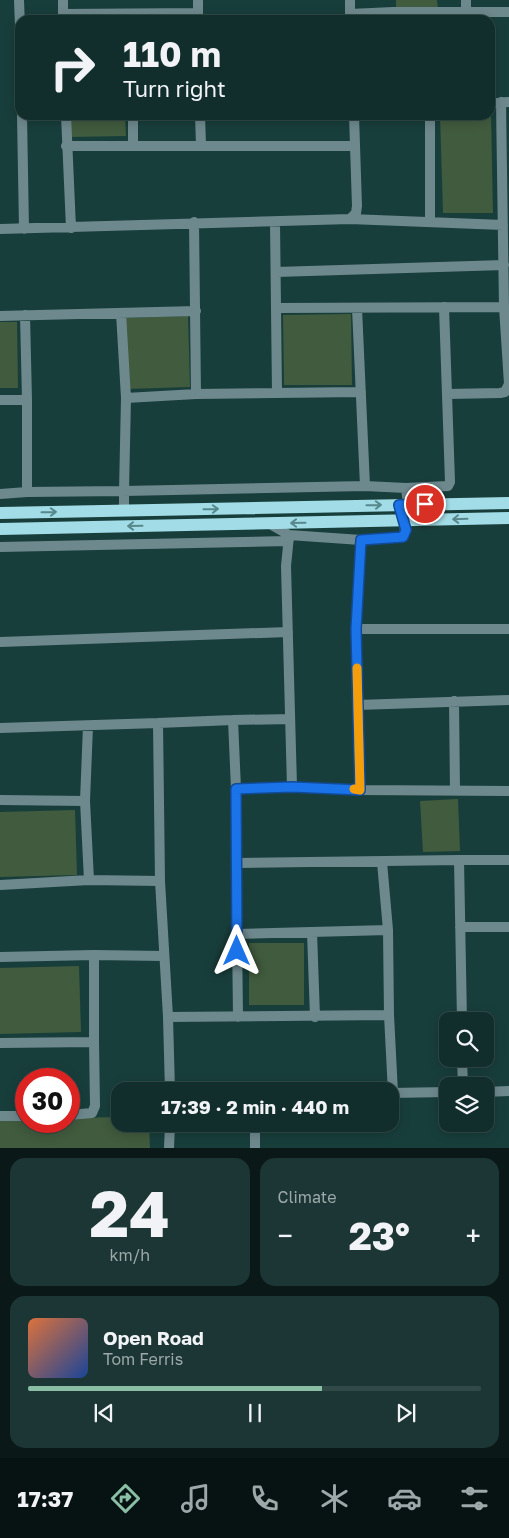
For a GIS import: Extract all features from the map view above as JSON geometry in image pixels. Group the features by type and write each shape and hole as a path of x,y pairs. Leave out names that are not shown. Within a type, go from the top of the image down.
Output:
{"main road":[{"path":"0,513 509,503"},
{"path":"0,529 509,518"}],"street":[{"path":"19,0 20,15"},
{"path":"63,0 63,15"},
{"path":"198,0 198,15"},
{"path":"350,0 350,15"},
{"path":"393,0 393,12"},
{"path":"466,0 466,12"},
{"path":"367,15 393,12 420,15"},
{"path":"438,15 466,12 509,12"},
{"path":"448,394 500,393 507,388 503,225 505,102"},
{"path":"22,120 24,229"},
{"path":"66,120 70,228"},
{"path":"133,120 133,146"},
{"path":"200,120 201,145"},
{"path":"350,220 356,213 357,206 354,120"},
{"path":"430,120 430,222"},
{"path":"66,146 355,146"},
{"path":"0,230 194,222 350,220 503,225"},
{"path":"194,222 196,394"},
{"path":"275,222 277,393"},
{"path":"276,272 504,265"},
{"path":"0,494 124,490 448,486 450,482 444,307"},
{"path":"276,308 504,307"},
{"path":"357,308 365,486"},
{"path":"0,316 196,311"},
{"path":"121,313 126,398 124,510"},
{"path":"26,315 27,492"},
{"path":"126,398 196,394 361,392"},
{"path":"0,400 27,400"},
{"path":"0,547 289,538 361,540 403,537 406,534 404,505 406,488"},
{"path":"270,524 289,538"},
{"path":"289,538 286,566 292,787"},
{"path":"360,790 356,629 361,540"},
{"path":"356,629 509,629"},
{"path":"0,642 288,632"},
{"path":"358,705 509,700"},
{"path":"454,701 455,791"},
{"path":"0,728 290,719"},
{"path":"233,720 236,789 238,1017"},
{"path":"158,723 160,881 170,1082"},
{"path":"88,726 85,801 89,880"},
{"path":"236,789 292,787 360,790 509,791"},
{"path":"0,800 85,801"},
{"path":"459,860 462,1012"},
{"path":"237,862 509,860"},
{"path":"382,862 388,930 392,1082"},
{"path":"0,885 89,880 160,881"},
{"path":"460,927 509,927"},
{"path":"237,934 388,930"},
{"path":"312,932 314,1017"},
{"path":"80,1115 92,1113 95,1106 94,955"},
{"path":"0,957 163,956"},
{"path":"168,1017 389,1016"},
{"path":"0,1043 94,1042"},
{"path":"399,1093 439,1092"},
{"path":"494,1092 509,1092"},
{"path":"0,1116 15,1116"},
{"path":"169,1148 170,1132"},
{"path":"255,1132 255,1148"}],"green space":[{"path":"396,0 437,0 438,9 396,9"},
{"path":"70,120 125,120 126,136 70,137"},
{"path":"440,120 491,120 493,213 443,213"},
{"path":"351,314 352,385 284,385 283,315"},
{"path":"188,316 190,387 127,389 125,318"},
{"path":"0,322 17,322 18,388 0,388"},
{"path":"458,799 460,851 423,852 420,801"},
{"path":"75,810 77,875 0,877 0,812"},
{"path":"249,943 304,943 304,1005 249,1005"},
{"path":"79,966 81,1032 0,1034 0,968"},
{"path":"111,1117 111,1132 149,1132 150,1148 0,1148 0,1120 15,1120 15,1133 80,1133 80,1118"}],"slow traffic":[{"path":"354,789 360,790 357,668"}],"route":[{"path":"237,951 236,789 292,787 360,790 356,629 361,540 403,537 406,534 406,530 399,505 425,504"}]}
